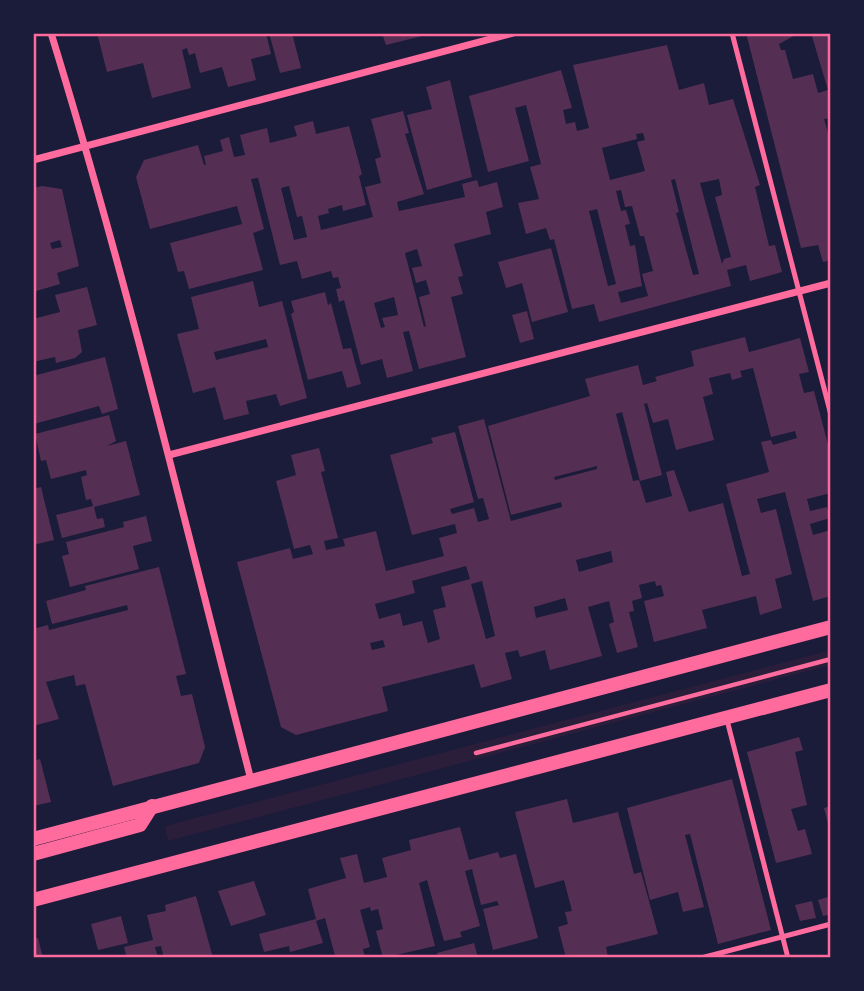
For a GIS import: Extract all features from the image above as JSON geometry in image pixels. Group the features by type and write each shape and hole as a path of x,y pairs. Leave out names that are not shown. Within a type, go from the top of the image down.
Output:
{"main road":[{"path":"33,838 831,627"},
{"path":"33,900 831,690"},
{"path":"33,853 140,825 152,806"}],"street":[{"path":"51,33 86,145 169,455 251,780"},
{"path":"33,160 513,33"},
{"path":"169,455 831,283"}],"lane":[{"path":"732,33 831,415"},
{"path":"727,718 788,958"},
{"path":"701,958 831,924"}],"shaded area":[{"path":"831,650 831,665 168,841 165,826"}],"building":[{"path":"97,33 266,33 271,54 251,59 256,80 228,87 222,67 200,73 195,53 189,55 187,48 182,50 191,88 152,98 143,63 107,72"},
{"path":"269,33 292,33 301,68 280,73"},
{"path":"382,33 430,33 430,34 386,45"},
{"path":"746,33 799,33 779,44 781,50 785,50 793,79 813,74 818,93 828,90 811,33 831,33 831,118 824,119 831,144 831,260 823,262 818,245 801,248"},
{"path":"667,45 679,90 704,83 709,105 733,99 760,185 755,187 769,246 775,245 782,272 750,281 746,265 727,270 731,286 599,322 594,304 572,309 554,239 550,240 546,228 526,234 518,203 539,199 530,167 541,164 526,105 515,108 529,161 488,172 469,96 561,70 572,108 563,110 566,124 575,122 577,131 589,128 573,65","holes":["643,133 645,140 637,142 645,171 610,180 602,148 637,139 636,134","675,179 699,274 693,275 676,213 679,212 671,180","719,179 722,195 715,197 731,257 724,259 722,264 700,183","621,190 625,207 632,206 640,236 644,236 653,271 642,274 648,296 621,303 618,292 642,286 635,245 630,246 625,225 630,224 626,210 621,211 616,191","597,209 616,284 608,286 589,211"]},
{"path":"450,80 472,177 427,190 407,115 432,109 426,87"},
{"path":"403,111 409,133 405,134 424,194 397,202 399,211 465,197 462,184 477,180 479,187 497,182 503,207 486,212 491,234 454,244 463,276 458,277 463,294 451,297 466,357 419,369 409,331 403,332 413,371 387,378 382,359 361,365 344,300 339,302 336,289 341,288 338,277 333,278 331,271 302,279 297,261 280,265 258,178 251,179 264,229 253,233 263,270 189,289 184,271 178,272 170,243 242,224 237,206 150,229 136,177 144,160 198,145 206,165 204,156 223,151 220,140 229,137 234,157 245,155 240,135 267,128 270,143 297,136 294,126 313,121 316,134 349,126 362,174 359,176 366,205 343,211 342,205 328,209 329,213 318,216 321,230 373,217 365,187 381,183 375,159 381,157 371,119","holes":["289,186 297,217 302,216 307,237 294,240 281,188","417,249 422,266 412,268 416,283 426,280 430,294 419,297 426,326 424,327 405,253","394,297 398,315 382,318 385,327 381,328 374,303"]},
{"path":"42,186 62,189 79,266 57,273 60,284 33,292 33,188","holes":["60,240 62,247 52,249 50,243"]},
{"path":"551,248 568,312 532,322 522,283 506,288 498,262"},
{"path":"253,281 259,307 282,301 307,398 280,406 276,394 246,401 249,414 224,420 215,387 193,393 177,334 199,329 191,297","holes":["266,339 268,347 216,360 214,352"]},
{"path":"87,287 97,325 78,330 82,352 75,358 56,363 55,357 33,362 33,319 60,312 55,295"},
{"path":"325,292 328,305 331,303 343,349 351,348 361,384 347,388 342,371 308,380 291,314 294,312 291,301"},
{"path":"527,311 534,339 520,343 512,315"},
{"path":"745,337 749,352 800,338 809,372 799,374 804,393 814,391 831,456 831,493 807,499 810,511 827,507 830,518 810,524 813,535 831,530 831,596 813,601 785,492 757,499 761,513 776,509 792,574 775,579 782,608 760,615 756,596 702,610 707,628 654,642 644,601 664,596 661,585 656,586 655,581 639,585 642,598 632,601 634,611 629,612 638,647 617,653 609,624 614,622 609,601 588,607 602,656 550,670 545,650 520,657 518,650 505,653 512,679 481,688 474,664 382,687 388,711 296,735 281,727 237,562 290,548 293,559 313,554 310,545 294,549 276,481 296,475 291,455 319,448 325,471 321,472 338,538 324,541 326,550 345,546 343,539 376,531 386,571 444,556 439,538 457,533 455,524 412,535 390,455 433,443 431,438 455,432 474,502 450,509 452,514 474,508 478,522 489,519 483,498 478,499 458,426 484,419 511,521 562,507 561,502 511,515 488,426 590,396 585,379 638,365 643,385 657,381 655,377 694,366 691,351","holes":["753,368 771,437 795,431 797,438 773,445 771,440 761,442 769,472 726,484 750,574 742,576 723,503 689,512 674,470 666,472 672,496 646,503 639,480 633,481 616,414 622,412 640,481 662,475 644,404 647,403 653,423 668,419 676,450 714,440 703,397 713,394 709,378 730,373 732,380 742,377 740,371","597,466 597,469 555,480 554,477","611,551 613,562 579,572 576,560","466,566 470,579 441,587 446,607 433,610 440,639 428,643 422,621 403,626 400,613 379,619 375,604 415,593 412,581","482,581 495,636 486,639 471,584","565,598 568,610 536,618 534,607","383,640 385,647 372,650 370,643"]},
{"path":"105,357 118,409 102,414 99,406 34,424 33,376"},
{"path":"109,415 116,441 107,446 126,441 140,495 94,507 97,519 103,518 105,527 62,538 56,515 93,506 91,499 86,500 81,477 87,475 86,470 51,479 46,460 41,461 35,434"},
{"path":"41,487 54,540 33,545 33,489"},
{"path":"146,516 152,541 133,546 139,569 70,587 62,556 69,554 66,542 124,527 123,522"},
{"path":"159,567 186,674 176,676 181,696 192,694 205,747 199,763 113,786 85,684 76,686 74,675 46,682 59,719 33,726 33,629 48,625 49,630 128,610 127,605 52,624 46,601 86,590 85,586"},
{"path":"799,737 803,750 795,752 807,805 791,809 798,831 805,829 812,854 776,863 747,752"},
{"path":"40,759 51,802 33,806 33,761"},
{"path":"732,779 771,930 718,944 690,834 685,835 704,907 683,912 678,892 650,900 627,808"},
{"path":"567,799 573,823 618,812 634,874 641,872 658,934 606,947 608,957 604,958 566,958 558,927 568,924 565,912 572,911 564,880 535,888 515,812"},
{"path":"831,806 831,831 830,831 824,808"},
{"path":"460,827 469,860 498,852 500,858 516,854 538,938 493,950 483,909 499,905 497,901 481,905 472,869 465,871 480,926 460,932 462,937 444,941 427,880 419,883 435,946 383,958 376,931 383,929 378,909 371,911 370,907 360,910 370,947 363,949 365,958 335,956 325,918 316,921 323,943 290,952 289,946 264,952 259,934 316,919 308,889 346,878 340,858 357,854 364,883 387,877 382,858 411,850 409,840"},
{"path":"254,881 266,915 231,926 218,891"},
{"path":"196,896 213,958 164,958 161,946 155,947 158,958 118,958 126,955 124,947 153,940 147,915 166,911 165,905"},
{"path":"831,896 831,914 823,916 818,900"},
{"path":"812,901 816,918 800,921 795,905"},
{"path":"121,916 128,943 98,950 91,924"},
{"path":"38,938 43,958 33,958 33,939"},
{"path":"474,943 478,958 438,958 437,953"}]}
